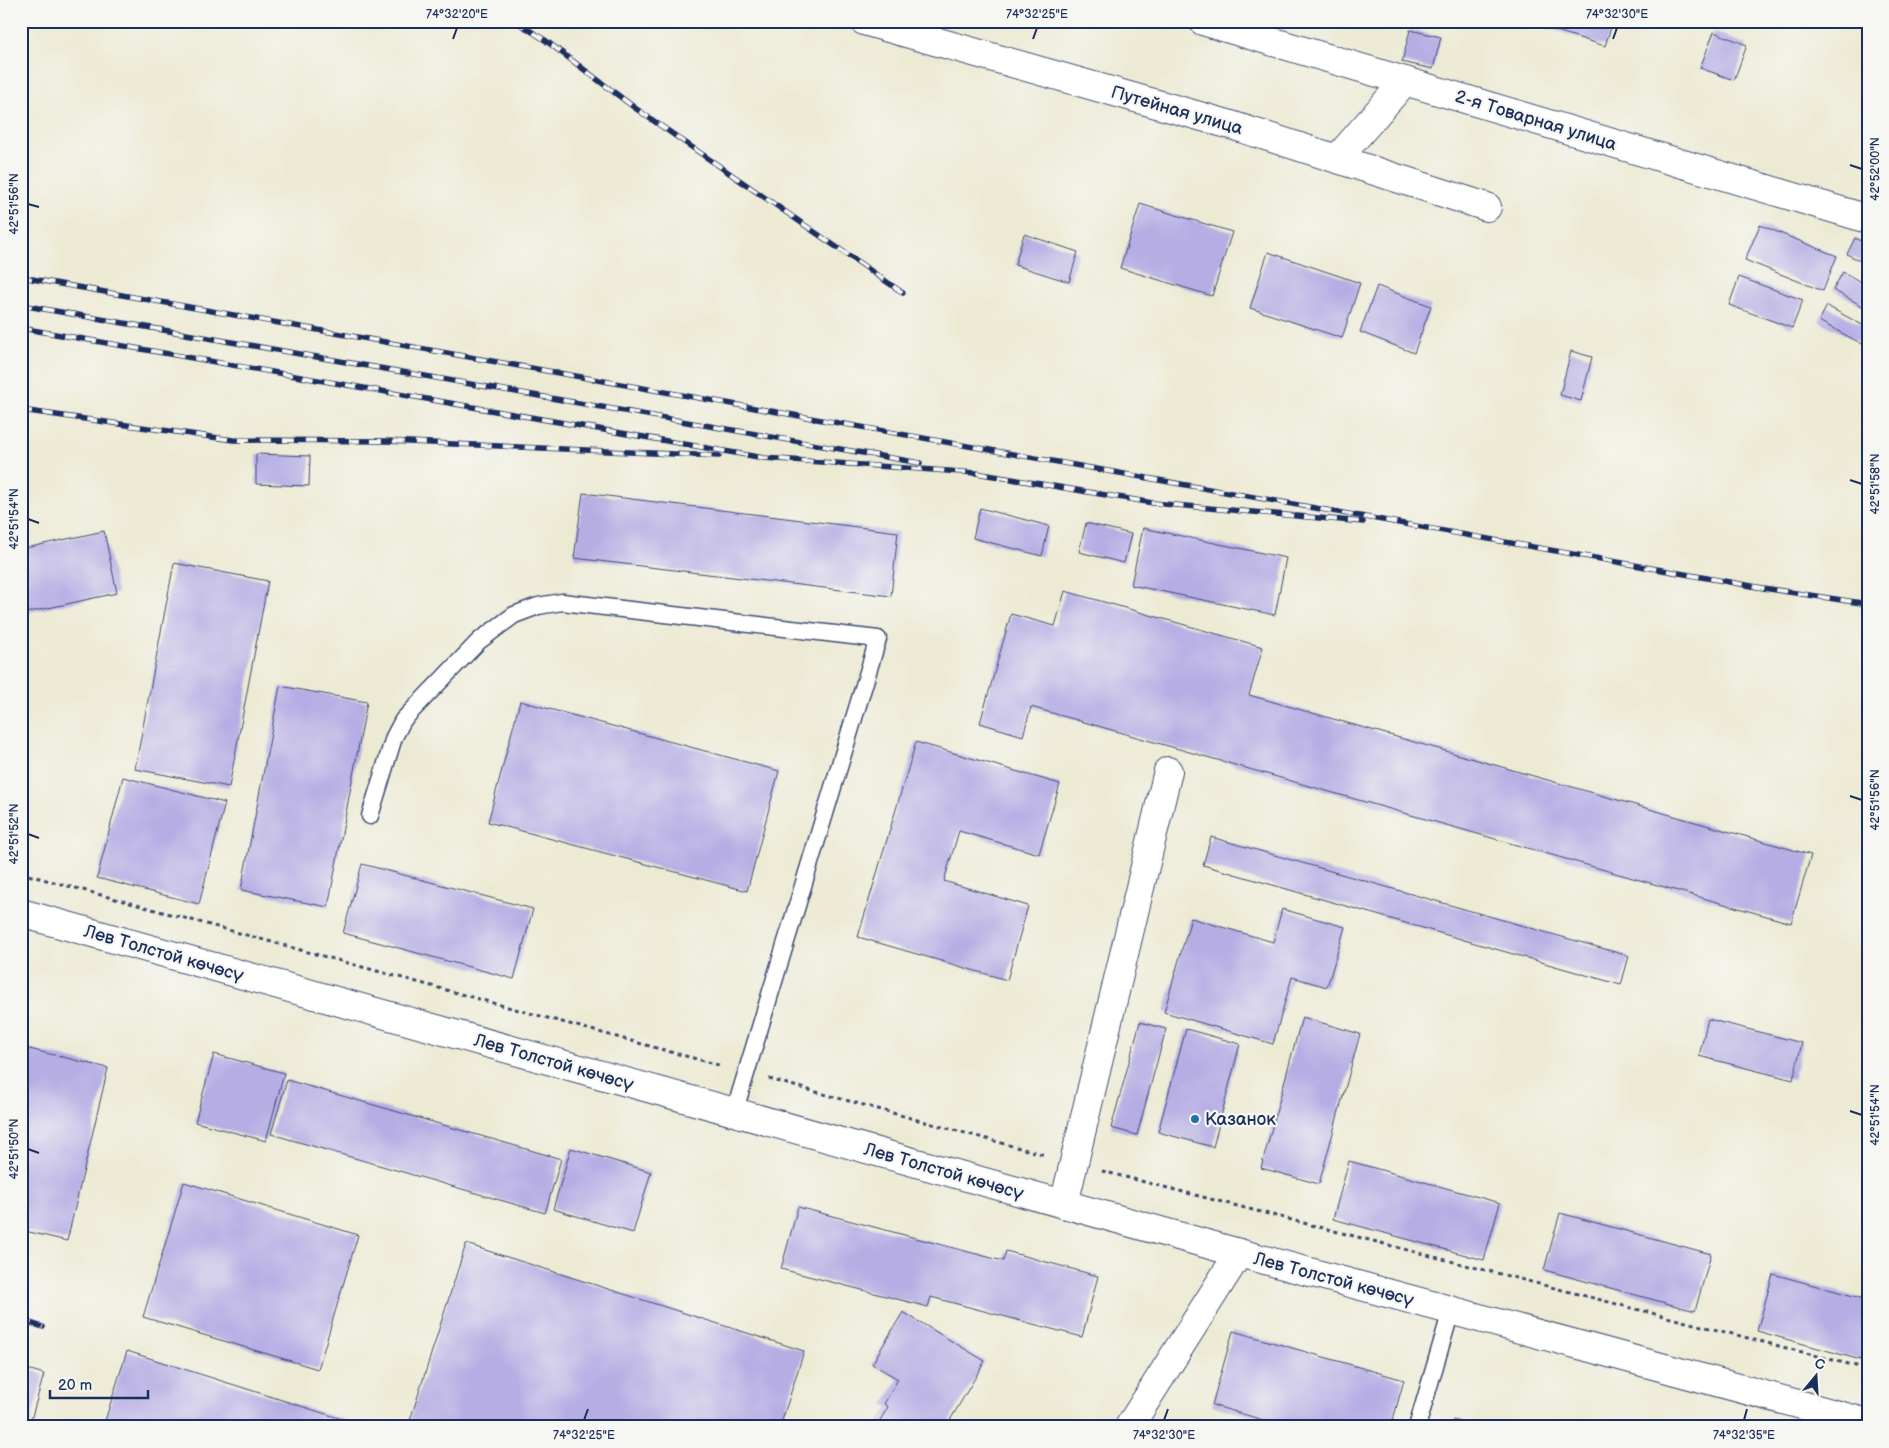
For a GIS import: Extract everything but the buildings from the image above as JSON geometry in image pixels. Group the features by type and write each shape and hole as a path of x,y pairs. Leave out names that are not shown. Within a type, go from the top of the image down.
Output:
{"street":[{"name":"2-я Товарная улица","path":"1204,21 1868,218"},
{"name":"Путейная улица","path":"877,23 1231,125 1487,207"},
{"path":"1336,159 1405,81"},
{"path":"1064,1204 1168,771"},
{"name":"Лев Толстой көчөсү","path":"21,914 1239,1253 1868,1423"},
{"path":"1129,1427 1239,1253"}],"lane":[{"path":"370,816 394,736 403,720 479,641 514,615 538,606 562,602 878,639 734,1112"},
{"path":"1417,1427 1451,1311"}],"path":[{"path":"21,873 1073,1163 1868,1369"}],"railway":[{"path":"515,21 545,40 635,108 903,293"},
{"path":"21,277 1763,588 1868,604"},
{"path":"21,305 920,463"},
{"path":"21,328 764,458 976,473 1153,503 1363,522"},
{"path":"21,410 233,440 386,441 719,456"},
{"path":"21,1320 43,1327"}],"place":[{"name":"Казанок","path":"1195,1119"}]}
